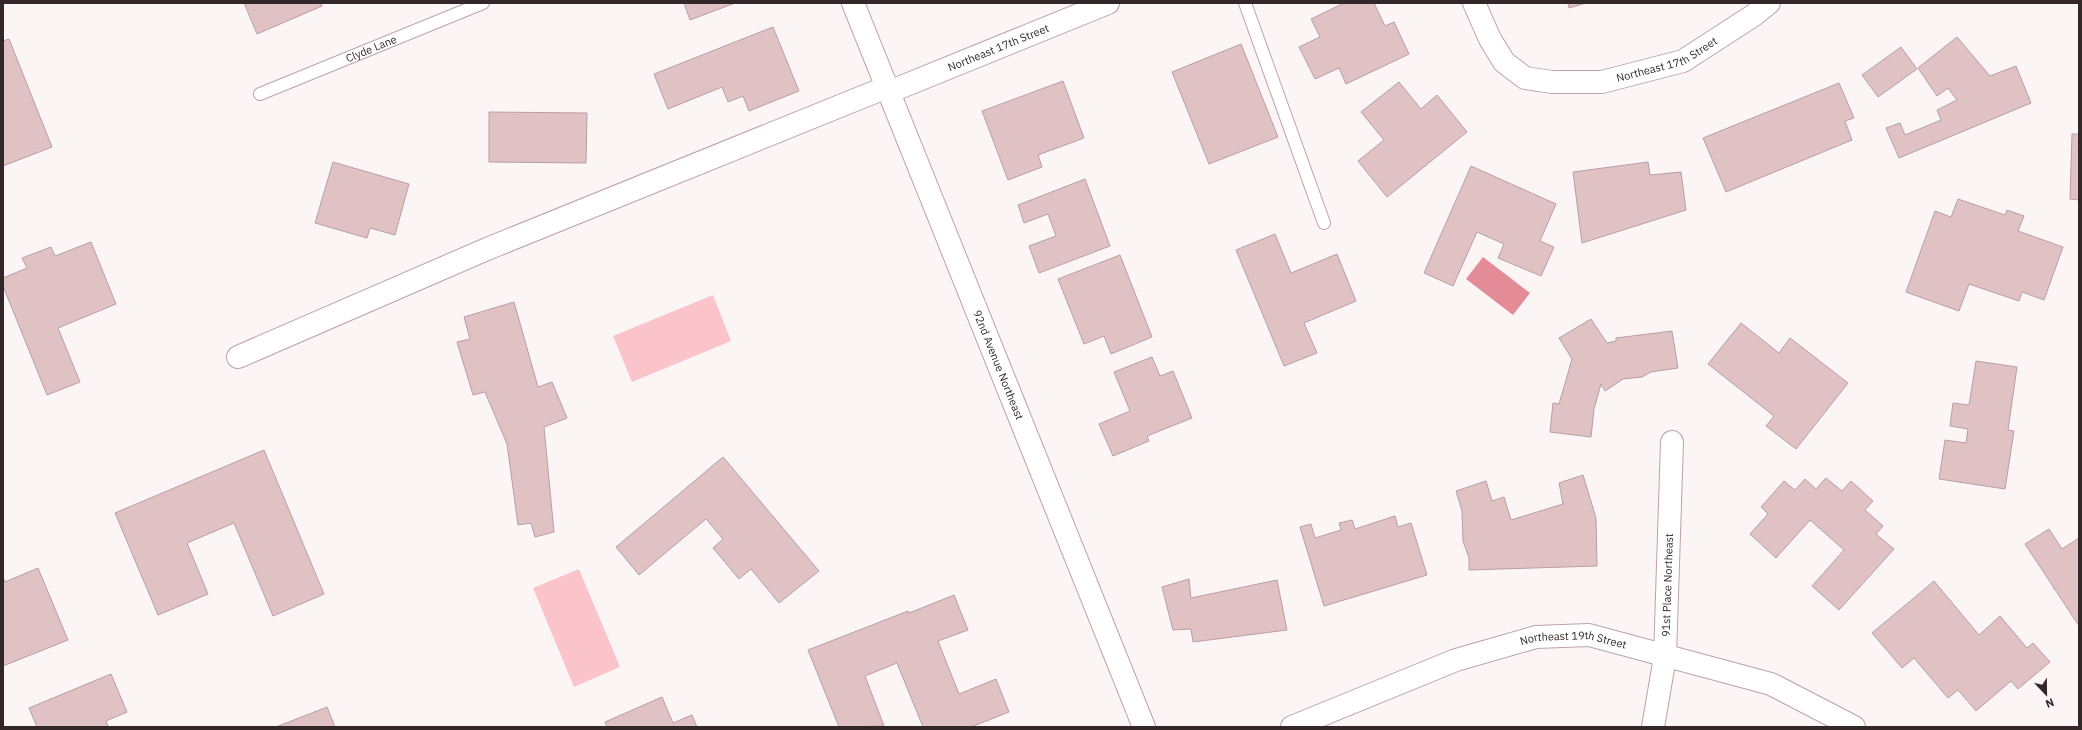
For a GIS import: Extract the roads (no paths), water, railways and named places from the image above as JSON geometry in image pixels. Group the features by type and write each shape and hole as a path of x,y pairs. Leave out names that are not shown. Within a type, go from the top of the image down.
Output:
{"street":[{"name":"92nd Avenue Northeast","path":"853,3 1144,727"},
{"name":"Northeast 17th Street","path":"238,357 487,250 1108,3"},
{"name":"Northeast 17th Street","path":"1474,3 1490,39 1504,62 1525,78 1552,82 1602,82 1683,61 1769,3"},
{"name":"91st Place Northeast","path":"1653,727 1665,657 1672,442"},
{"name":"Northeast 19th Street","path":"1292,727 1456,660 1536,638 1589,635 1665,657 1771,684 1849,723 1854,727"}],"lane":[{"name":"Clyde Lane","path":"260,94 483,3"},
{"path":"1245,3 1324,223"}]}
